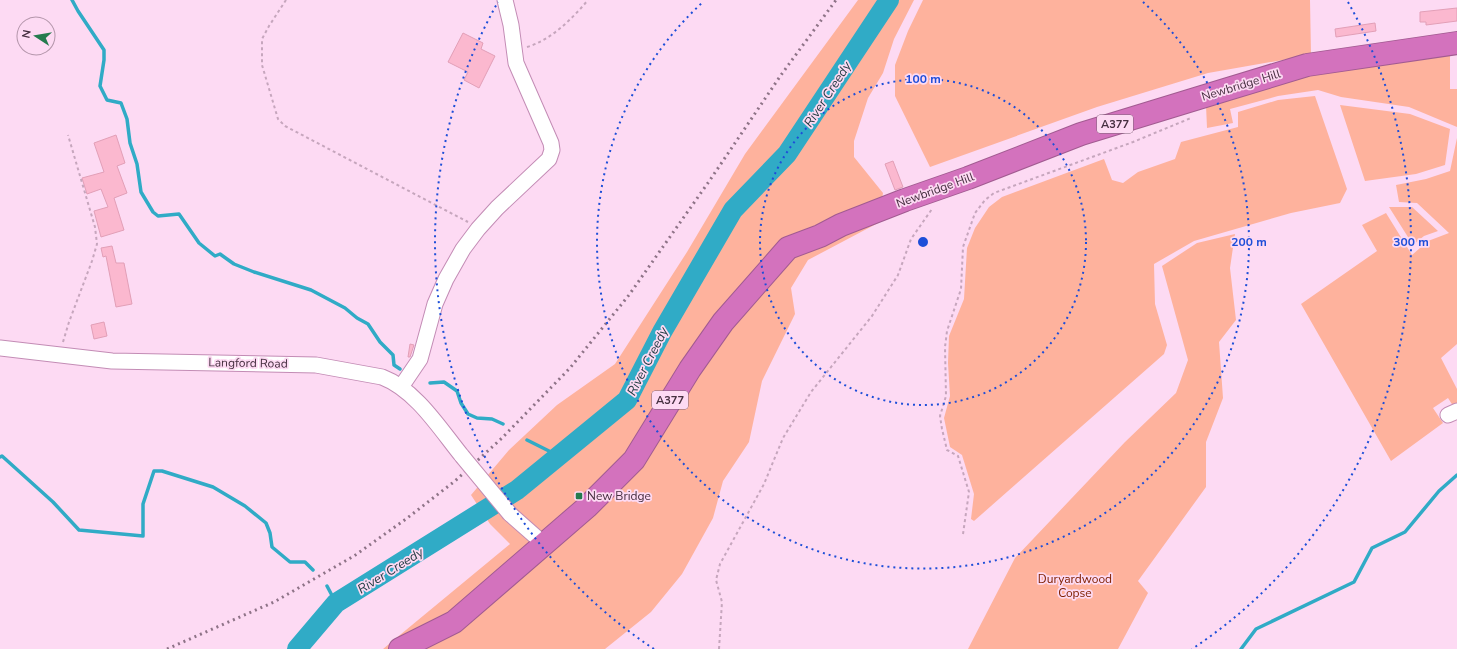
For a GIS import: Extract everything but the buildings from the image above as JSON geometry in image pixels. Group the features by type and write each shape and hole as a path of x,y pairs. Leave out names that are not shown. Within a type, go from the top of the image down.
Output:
{"highway":[{"name":"Newbridge Hill","path":"544,544 587,507 634,460 690,369 723,322 788,248 898,203 968,178 1081,134 1191,100 1307,65 1457,43"},
{"name":"A377","path":"400,649 454,622 544,544"}],"street":[{"path":"401,387 420,359 435,304 446,279 463,249 478,228 497,208 549,159 552,150 551,143 516,63 511,25 505,0"},
{"name":"Langford Road","path":"0,348 112,360 316,365 391,380 420,403 510,514 544,544"}],"path":[{"path":"286,0 269,26 262,40 262,65 278,119 285,126 478,228"},
{"path":"514,51 534,45 555,32 578,12 588,0"},
{"path":"963,534 969,492 958,456 947,450 940,416 946,396 945,347 947,331 961,289 963,247 975,213 985,200 994,193 1133,142 1190,119 1193,116 1191,100"},
{"path":"61,355 62,345 69,322 97,244 95,227 68,135"},
{"path":"719,649 722,602 716,580 720,564 764,484 783,438 811,392 872,316 898,275 911,239 933,207"}],"green space":[{"path":"858,0 914,0 894,39 883,73 868,98 854,141 854,157 883,193 878,223 808,260 791,288 795,314 762,381 749,442 723,481 713,518 682,574 651,612 605,649 383,649 510,544 490,524 471,495 509,450 557,405 615,364 687,252 745,154"},
{"path":"923,0 1310,0 1311,55 1208,73 1097,107 930,167 895,96 895,65 908,31"},
{"path":"1450,54 1450,89 1457,89 1457,127 1409,107 1341,97 1318,90 1278,96 1230,109 1233,123 1207,128 1206,105 1304,73"},
{"path":"1315,96 1347,189 1340,203 1291,213 1194,241 1154,264 1155,304 1167,345 1164,354 974,521 971,519 974,494 962,455 950,447 944,418 950,396 948,363 949,336 964,299 967,248 975,228 989,207 1002,197 1104,159 1112,180 1123,183 1138,172 1175,159 1181,142 1238,127 1238,112 1278,100"},
{"path":"1340,105 1410,114 1450,129 1445,165 1416,174 1365,181"},
{"path":"1457,138 1457,344 1441,358 1457,389 1457,408 1455,409 1448,398 1433,408 1443,423 1391,461 1301,304 1377,251 1362,225 1386,213 1412,255 1428,241 1449,233 1417,203 1399,202 1396,185 1426,179 1450,171"},
{"path":"1389,207 1412,207 1438,231 1424,236 1413,245"},
{"name":"Duryardwood Copse","path":"1235,234 1230,268 1236,320 1219,342 1223,398 1206,442 1206,487 1138,581 1148,593 1118,649 968,649 1015,558 1125,442 1176,393 1188,360 1162,266 1197,243"}],"waterway":[{"path":"72,0 104,50 100,86 107,100 121,103 127,119 130,143 137,164 141,192 153,212 158,216 179,214 199,243 215,256 220,254 234,264 254,272 311,290 345,308 357,318 368,324 380,342 393,355 394,365 400,369"},
{"name":"River Creedy","path":"297,649 336,603 517,490 627,400 662,332 733,210 787,154 889,0"},
{"path":"430,383 444,382 457,391 461,403 468,414 477,418 492,419 503,424"},
{"path":"527,440 559,456"},
{"path":"0,457 2,456 53,502 79,530 143,536 143,504 154,471 162,471 213,487 245,506 266,523 270,533 272,547 290,562 305,562 313,570"},
{"path":"1241,649 1256,629 1354,582 1372,548 1405,532 1439,491 1457,475"},
{"path":"327,586 336,603"}],"railway":[{"path":"167,649 274,602 354,556 406,519 455,481 502,438 570,368 629,295 710,180 781,75 836,0"}],"place":[{"name":"New Bridge","path":"579,496"}]}
